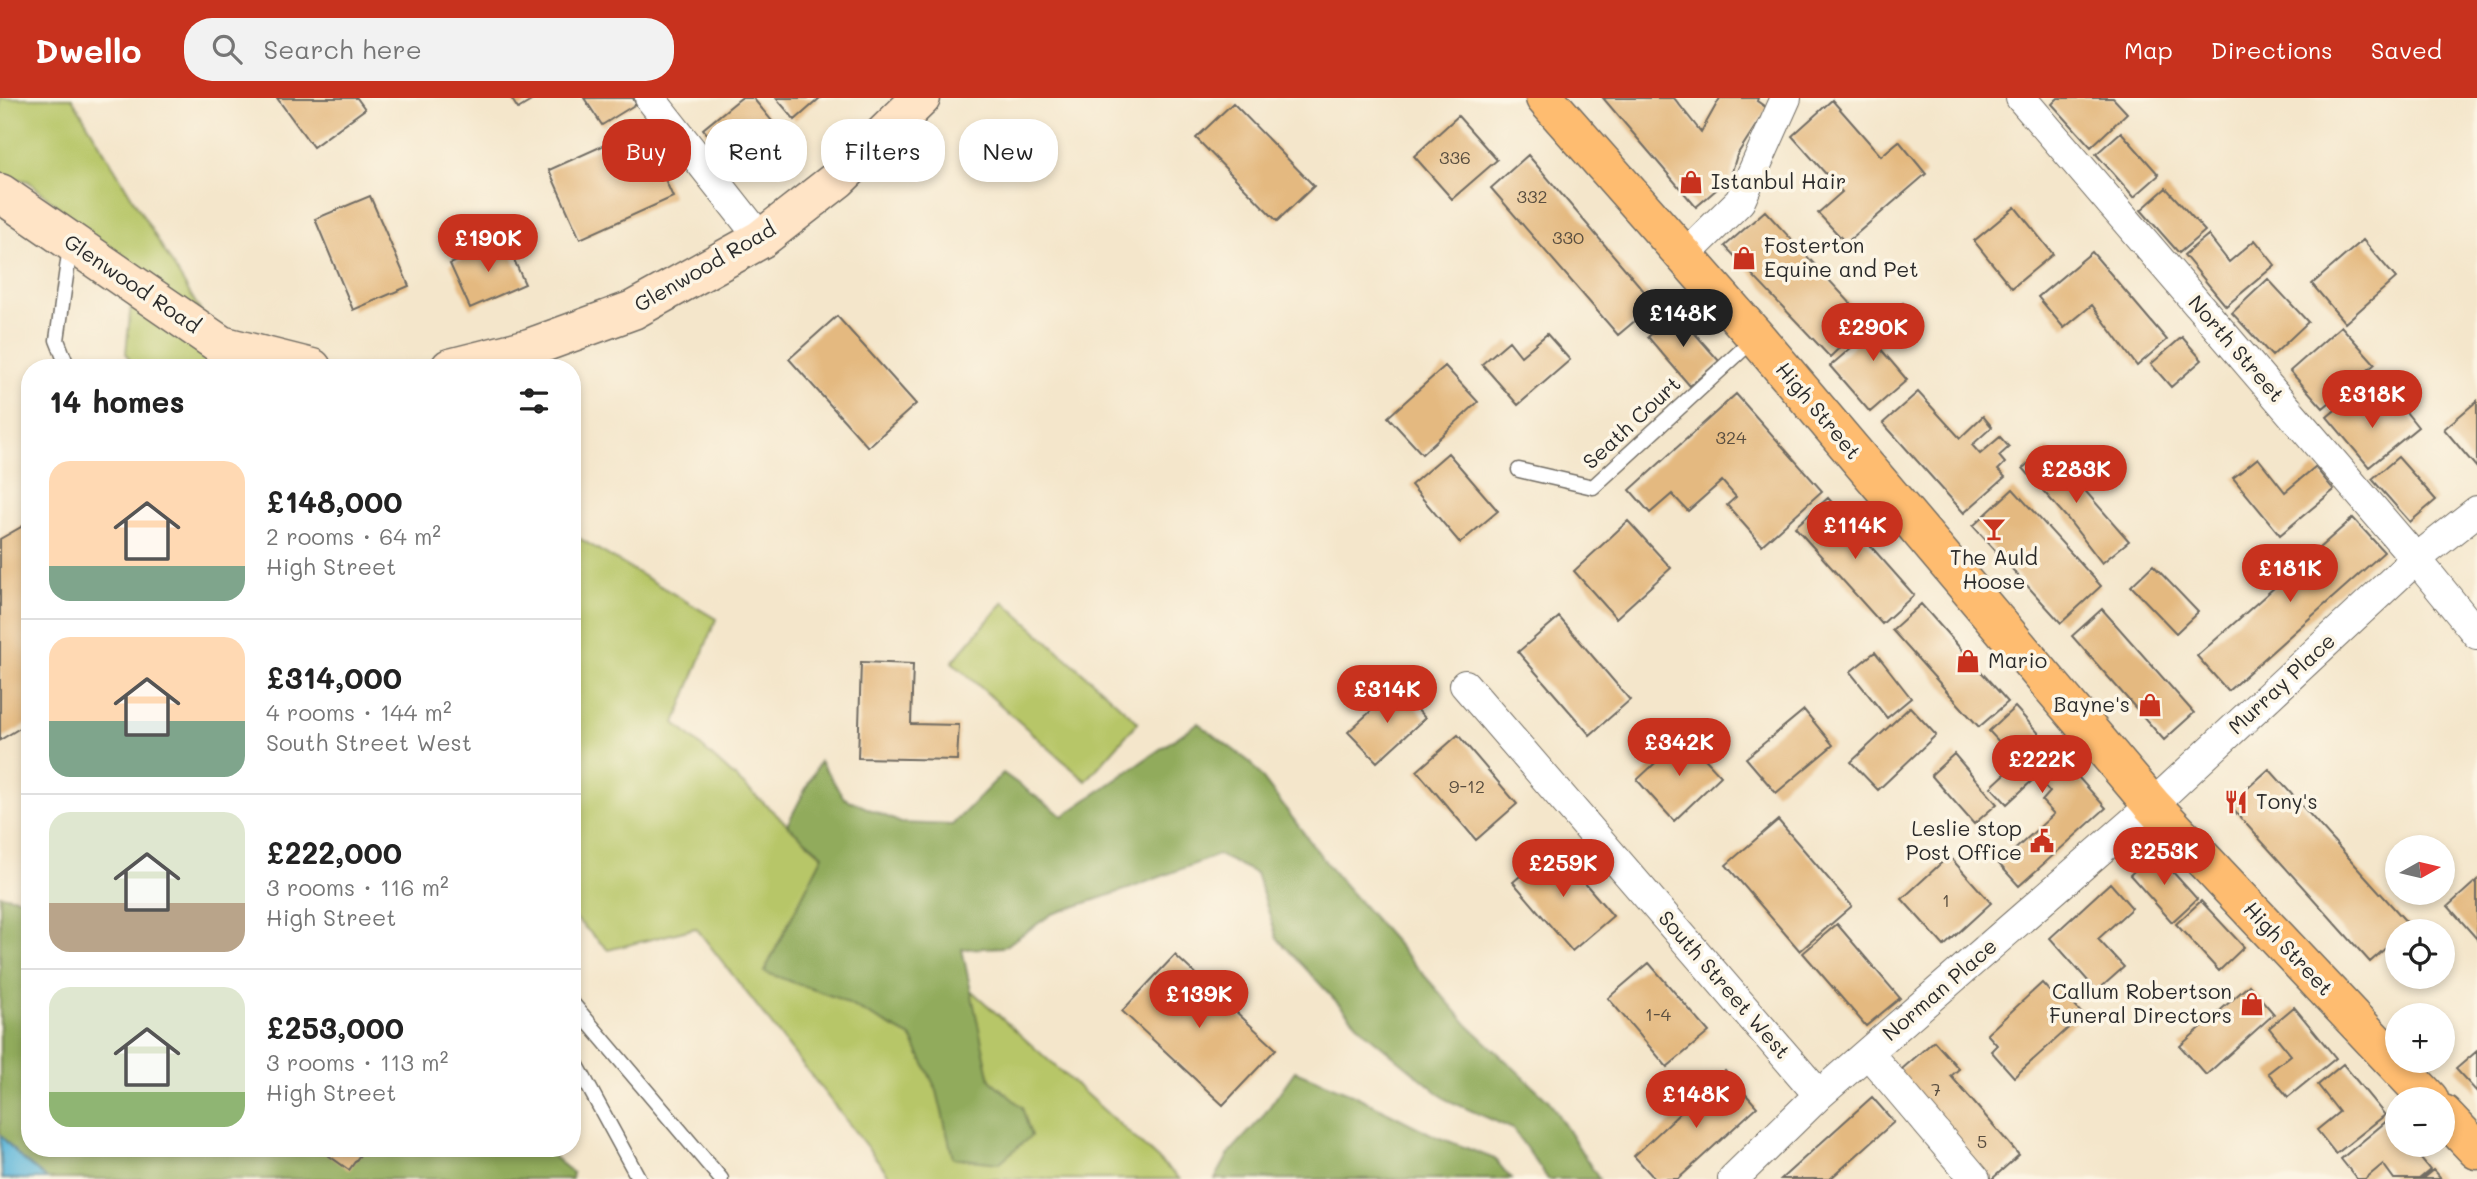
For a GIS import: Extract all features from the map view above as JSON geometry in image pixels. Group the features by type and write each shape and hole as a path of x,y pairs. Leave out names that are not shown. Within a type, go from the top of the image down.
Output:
{"main road":[{"name":"High Street","path":"1545,98 1756,337 2152,805 2418,1087"},
{"path":"2455,1127 2477,1150"}],"street":[{"path":"650,98 761,239"},
{"name":"Glenwood Road","path":"485,359 528,348 633,310 761,239 838,179 921,98"},
{"path":"1685,256 1740,201 1786,98"},
{"name":"North Street","path":"2021,98 2416,559 2477,634"},
{"name":"Glenwood Road","path":"0,193 221,345 276,359"},
{"name":"Murray Place","path":"2152,805 2416,559 2477,511"},
{"name":"South Street West","path":"1465,685 1819,1095"},
{"name":"Norman Place","path":"1733,1179 1819,1095 2152,805"},
{"path":"1868,1053 1975,1179"}],"lane":[{"path":"64,359 57,340 70,242"},
{"name":"Seath Court","path":"1519,470 1593,488 1756,337"},
{"path":"581,1014 721,1179"},
{"path":"581,1073 639,1179"}],"green space":[{"path":"0,98 72,98 221,345 28,181 0,176"},
{"path":"131,304 233,359 129,359 126,353"},
{"path":"581,539 716,619 675,723 1180,1179 892,1179 696,928 608,950 581,924"},
{"path":"1004,602 1138,722 1086,781 952,662"},
{"path":"1198,723 1251,763 1334,873 1468,1025 1549,1101 1599,1179 1548,1179 1513,1129 1447,1100 1365,1032 1277,938 1256,873 1218,855 1052,914 1004,947 962,949 990,1080 1022,1107 1031,1136 999,1163 953,1158 937,1091 911,1037 837,998 764,972 823,855 787,825 820,761 844,798 901,823 952,825 1003,773 1063,816"},
{"path":"0,895 21,898 21,1157 554,1157 573,1173 572,1179 47,1179 19,1156 0,1135"},
{"path":"1295,1071 1354,1095 1433,1135 1495,1159 1511,1179 1215,1179 1230,1152 1260,1120"}],"water":[{"path":"0,1135 19,1156 47,1179 2,1179"}],"building":[{"path":"277,98 357,98 365,109 313,147"},
{"path":"511,98 536,98 518,109"},
{"path":"584,98 633,98 636,104 612,119 602,119 602,125"},
{"path":"741,98 753,98 770,119 715,119"},
{"path":"776,98 820,98 796,119"},
{"path":"1603,98 1674,98 1701,132 1720,98 1758,98 1757,101 1767,108 1737,155 1730,178 1696,207"},
{"path":"2058,98 2113,98 2127,113 2091,147 2052,104"},
{"path":"1832,100 1881,156 1899,141 1926,174 1846,243 1818,213 1842,192 1792,136"},
{"path":"1233,103 1314,186 1277,221 1196,138"},
{"path":"1458,116 1497,160 1452,199 1414,156"},
{"path":"2121,132 2159,175 2134,197 2096,154"},
{"path":"602,146 602,182 666,182 673,197 580,239 549,170"},
{"path":"1528,155 1655,304 1618,335 1491,188"},
{"path":"2166,188 2205,231 2179,253 2141,210"},
{"path":"370,196 409,286 353,310 315,219"},
{"path":"2015,207 2053,254 2012,288 1974,241"},
{"path":"1765,211 1867,321 1830,357 1725,246"},
{"path":"2208,235 2229,262 2255,240 2275,265 2226,306 2184,255"},
{"path":"505,240 525,284 470,308 450,264"},
{"path":"2363,240 2396,278 2345,323 2312,284"},
{"path":"2092,252 2167,340 2137,366 2092,305 2064,328 2038,297"},
{"path":"2268,279 2308,322 2272,356 2232,313"},
{"path":"1903,303 1914,317 1879,347 1907,380 1870,412 1830,366"},
{"path":"1676,312 1719,361 1690,386 1648,337"},
{"path":"837,316 916,404 868,447 789,359"},
{"path":"2341,326 2375,364 2323,408 2290,371"},
{"path":"1547,334 1570,360 1518,405 1482,364 1509,341 1521,356"},
{"path":"2182,337 2202,360 2171,387 2151,364"},
{"path":"1445,366 1478,402 1422,454 1388,417"},
{"path":"1918,392 1960,438 1983,416 1992,427 1972,445 1980,454 2000,437 2009,447 1999,456 2005,463 1998,470 2005,477 1964,513 1883,423"},
{"path":"1736,394 1822,491 1762,545 1727,505 1736,497 1722,481 1688,511 1672,494 1650,513 1630,490"},
{"path":"2351,397 2372,423 2398,402 2418,427 2369,467 2327,417"},
{"path":"2477,401 2477,468 2444,429"},
{"path":"2047,447 2129,541 2102,563 2023,468"},
{"path":"1448,453 1498,511 1460,543 1411,485"},
{"path":"2398,457 2436,500 2410,522 2372,479"},
{"path":"2258,458 2285,492 2315,467 2334,490 2280,535 2233,478"},
{"path":"2013,489 2101,586 2061,623 1973,526"},
{"path":"1828,498 1914,595 1882,624 1795,527"},
{"path":"2353,518 2384,552 2228,691 2197,656"},
{"path":"1628,521 1671,568 1616,618 1574,571"},
{"path":"21,527 21,727 0,740 0,539"},
{"path":"2153,565 2198,612 2176,633 2131,586"},
{"path":"1921,604 2008,702 1979,727 1892,630"},
{"path":"2102,609 2194,713 2164,740 2072,636"},
{"path":"1559,617 1630,700 1590,735 1518,652"},
{"path":"1875,652 1911,698 1887,718 1850,672"},
{"path":"861,662 913,664 911,724 959,725 957,760 858,758"},
{"path":"1397,687 1425,718 1377,762 1348,732"},
{"path":"1910,707 1936,735 1878,790 1851,762"},
{"path":"2015,707 2106,808 2019,886 1999,864 2054,814 2042,801 2050,792 2036,777 2007,804 1991,787 2018,762 1989,731"},
{"path":"1804,710 1833,745 1776,793 1746,758"},
{"path":"1458,735 1517,804 1476,840 1417,771"},
{"path":"1684,736 1721,776 1674,821 1637,780"},
{"path":"1954,754 1997,804 1974,824 1931,775"},
{"path":"2269,769 2385,898 2385,905 2391,905 2404,919 2385,919 2385,949 2370,962 2229,805"},
{"path":"1778,820 1852,906 1800,951 1726,865"},
{"path":"1554,847 1613,916 1572,951 1513,882"},
{"path":"2155,852 2197,899 2172,922 2130,875"},
{"path":"1949,856 1991,903 1944,946 1902,899"},
{"path":"2477,880 2477,939 2448,906 2455,905 2455,900"},
{"path":"2110,883 2132,908 2098,939 2124,967 2097,991 2050,938"},
{"path":"2201,901 2244,947 2219,971 2176,924"},
{"path":"1837,924 1900,998 1866,1026 1803,953"},
{"path":"1175,955 1276,1049 1223,1105 1122,1011"},
{"path":"1649,963 1709,1032 1667,1067 1608,998"},
{"path":"2042,983 2052,994 2059,988 2083,1015 2014,1077 1991,1051 1997,1045 1987,1034"},
{"path":"2249,985 2274,1014 2206,1075 2180,1046"},
{"path":"2294,1007 2336,1058 2288,1097 2268,1073 2291,1055 2269,1028"},
{"path":"1934,1041 1959,1069 1951,1076 2019,1155 1992,1179 1987,1179 1895,1075"},
{"path":"2477,1051 2477,1092 2456,1069"},
{"path":"2343,1064 2385,1115 2336,1154 2317,1130 2339,1112 2318,1085"},
{"path":"1725,1071 1757,1107 1678,1179 1655,1179 1634,1156"},
{"path":"1872,1097 1894,1122 1830,1179 1781,1179"},
{"path":"2385,1122 2385,1157 2420,1157 2430,1170 2419,1179 2394,1179 2383,1164 2365,1179 2357,1179 2341,1159"},
{"path":"331,1157 358,1157 349,1170"},
{"path":"2433,1170 2441,1179 2422,1179"}],"place":[{"name":"Istanbul Hair","path":"1691,182"},
{"name":"Fosterton Equine and Pet","path":"1744,258"},
{"name":"The Auld Hoose","path":"1994,529"},
{"name":"Mario","path":"1968,661"},
{"name":"Bayne's","path":"2150,705"},
{"name":"Tony's","path":"2236,802"},
{"name":"Leslie stop Post Office","path":"2042,841"},
{"name":"Callum Robertson Funeral Directors","path":"2252,1004"}]}
